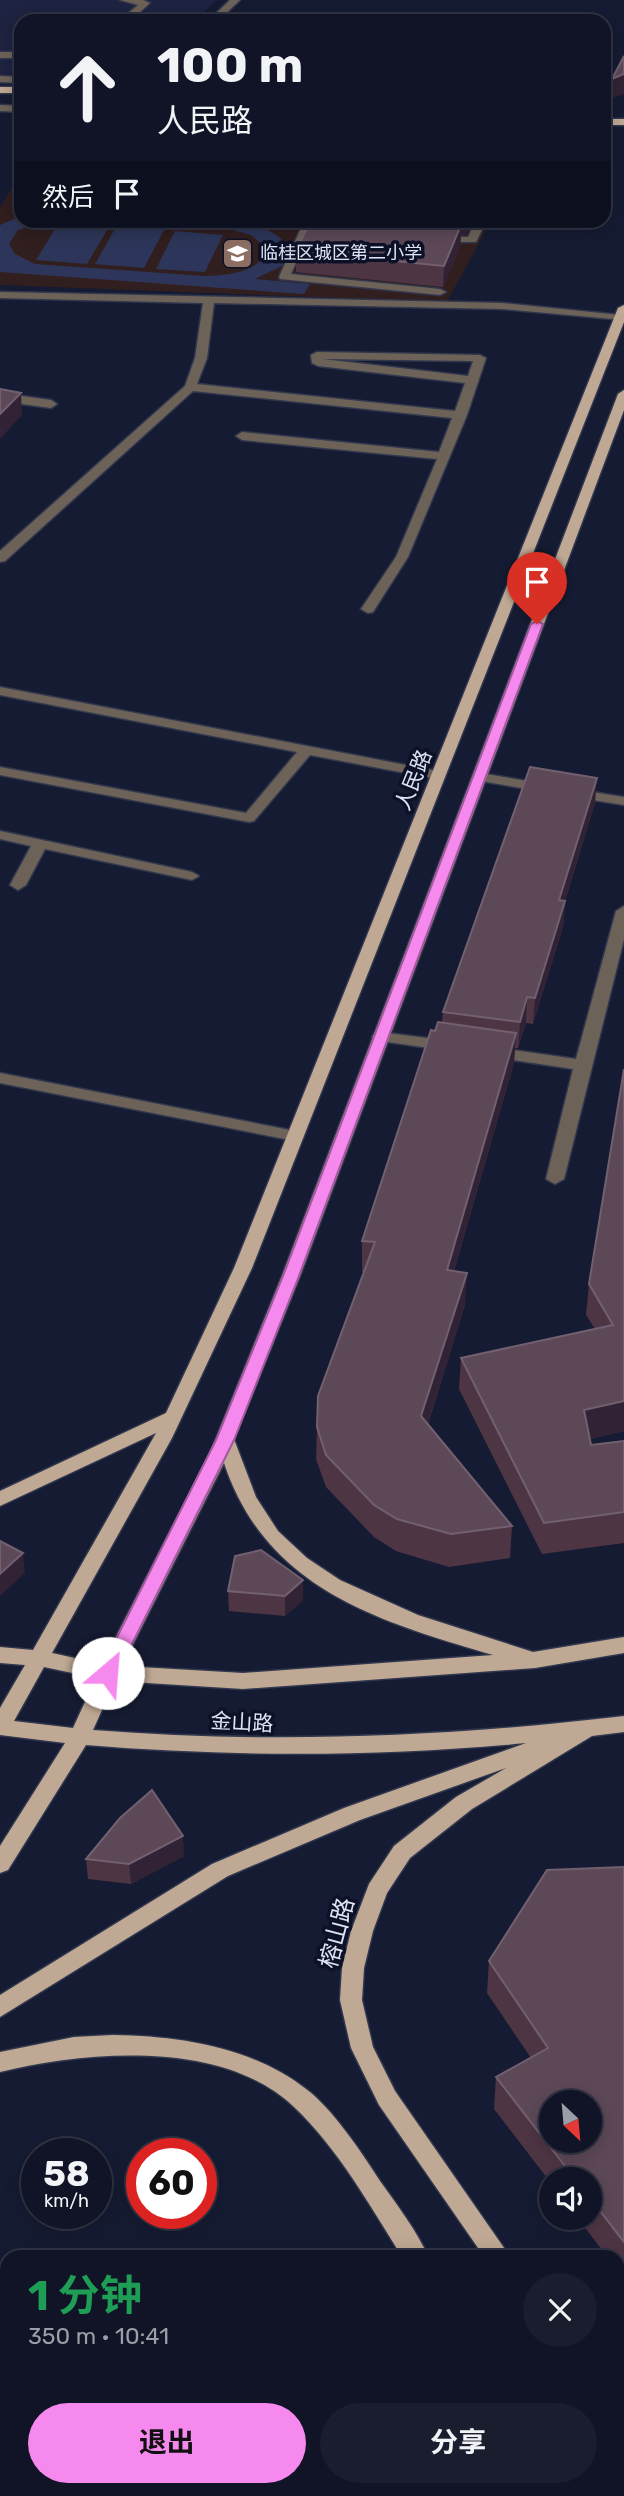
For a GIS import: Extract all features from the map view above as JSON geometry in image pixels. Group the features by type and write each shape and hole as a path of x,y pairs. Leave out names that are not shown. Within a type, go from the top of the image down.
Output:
{"main road":[{"name":"人民路","path":"0,1727 173,1417 243,1268 622,313"},
{"path":"0,1864 79,1738 108,1673 225,1440 291,1276 624,394"},
{"path":"0,1499 173,1417"},
{"path":"225,1440 250,1506 278,1542 316,1576 363,1601 422,1627 535,1660"},
{"path":"0,1655 39,1658 108,1673 243,1681 535,1660 624,1645"},
{"path":"0,2007 220,1870 352,1814 587,1729 624,1724"},
{"name":"金山路","path":"0,1727 79,1738 285,1748 481,1740 587,1729"},
{"name":"榕山路","path":"493,2250 387,2098 362,2048 351,2000 353,1968 362,1931 377,1890 402,1852 464,1803 587,1729"},
{"path":"0,2062 31,2053 140,2043 184,2049 250,2069 298,2096 335,2137 412,2250"}],"street":[{"path":"125,0 145,3 132,14"},
{"path":"221,14 236,0"},
{"path":"320,229 306,228 284,277 440,292"},
{"path":"431,239 472,240 478,228"},
{"path":"0,295 502,306 622,313"},
{"path":"0,558 190,387 201,358 209,300"},
{"path":"368,609 402,557 461,415 480,358 317,355 318,363 471,380"},
{"path":"190,387 461,415"},
{"path":"0,397 51,404"},
{"path":"242,436 444,456"},
{"path":"0,691 437,775"},
{"path":"0,771 249,818 308,749"},
{"path":"480,778 624,801"},
{"path":"0,835 192,876"},
{"path":"18,885 40,844"},
{"path":"555,1179 582,1065 624,911"},
{"path":"380,1037 582,1065"},
{"path":"0,1078 295,1136"}],"shaded area":[{"path":"0,0 217,0 202,14 14,14 14,85 0,84"},
{"name":"临桂区城区第二小学","path":"14,184 14,228 487,228 447,302 0,285 0,208"},
{"path":"14,219 14,228 25,228 18,230 9,244 15,254 35,264 205,276 245,270 253,267 265,256 264,246 251,235 233,230 201,228 264,228 287,245 289,255 282,266 255,279 310,284 304,294 0,272 0,225"},
{"path":"56,228 108,228 87,264 36,260"},
{"path":"115,228 164,230 144,268 95,264"},
{"path":"175,231 223,235 205,272 156,269"}],"building":[{"path":"624,56 624,74 612,79"},
{"path":"307,228 460,228 444,266 296,251"},
{"path":"0,389 21,393 0,414"},
{"path":"530,767 597,778 559,900 565,901 535,998 527,997 520,1022 443,1012"},
{"path":"438,1022 516,1033 447,1270 467,1273 421,1416 512,1526 451,1534 397,1519 374,1505 326,1455 317,1427 318,1396 375,1242 362,1241 431,1030 435,1031"},
{"path":"624,1069 624,1401 584,1410 591,1445 624,1441 624,1512 544,1523 461,1358 613,1325 589,1284"},
{"path":"0,1541 23,1553 0,1574"},
{"path":"261,1550 303,1580 285,1596 228,1591 235,1556"},
{"path":"152,1790 183,1836 129,1864 86,1859 120,1818"},
{"path":"624,1867 624,2242 602,2214 602,2167 566,2167 555,2153 602,2153 602,2090 539,2090 539,2133 496,2077 548,2048 489,1961 547,1870"}],"place":[{"name":"临桂区城区第二小学","path":"237,253"}],"route":[{"path":"108,1673 225,1440 291,1276 537,624"}]}
